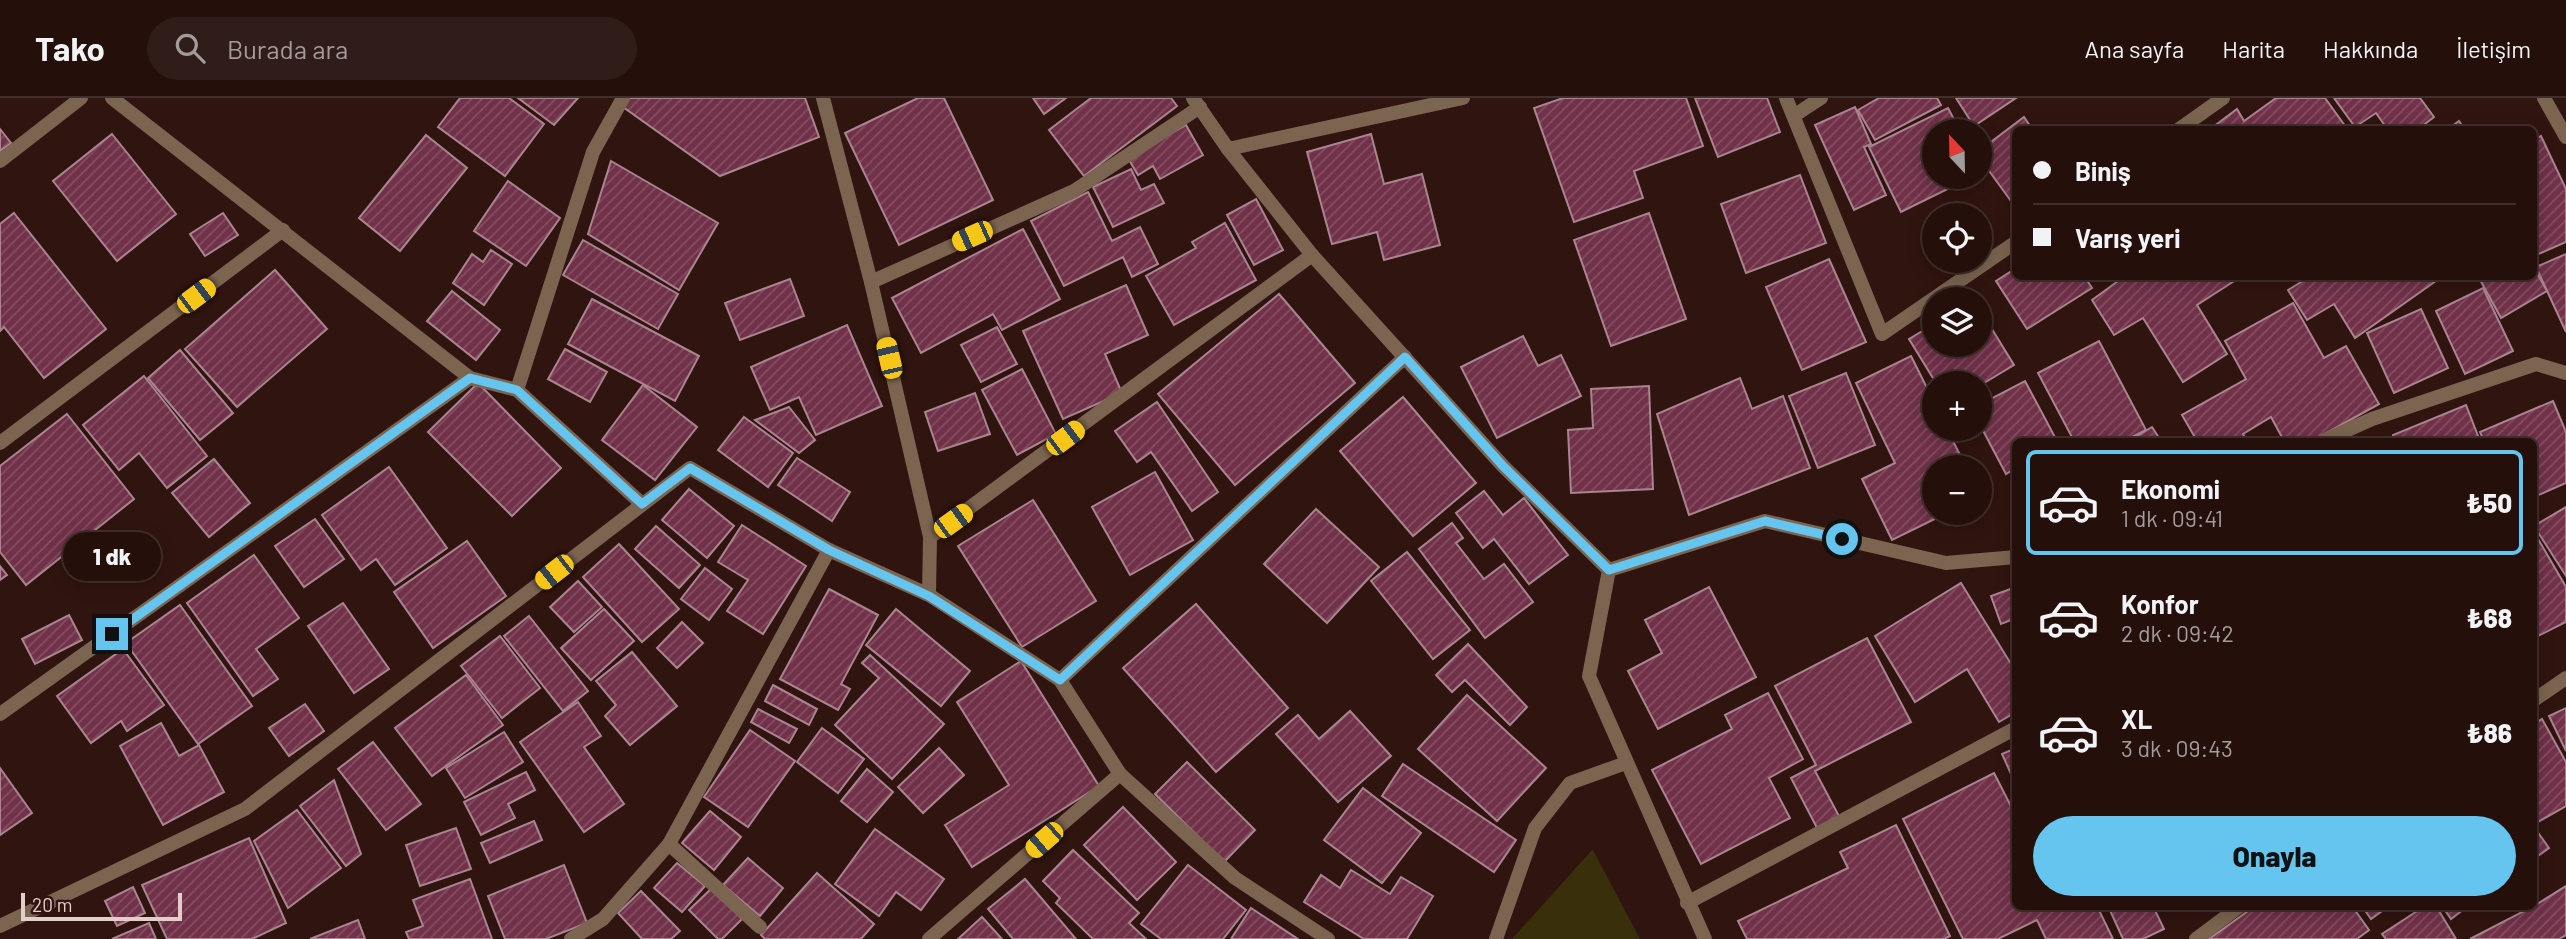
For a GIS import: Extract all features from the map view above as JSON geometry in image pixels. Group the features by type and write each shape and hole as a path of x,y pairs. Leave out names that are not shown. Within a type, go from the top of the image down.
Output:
{"street":[{"path":"0,161 81,98"},
{"path":"112,98 470,378 517,390 642,504"},
{"path":"517,390 593,152 623,98"},
{"path":"823,98 871,282 930,537 929,596"},
{"path":"1228,149 1463,98"},
{"path":"1786,98 1796,115 1882,334 2012,245"},
{"path":"1796,115 1821,98"},
{"path":"2184,126 2223,98"},
{"path":"2544,98 2566,137"},
{"path":"871,282 1074,191 1196,102 1228,149 1312,256 1503,466 1609,570"},
{"path":"0,443 283,230"},
{"path":"930,537 1312,256"},
{"path":"1060,680 1405,357"},
{"path":"2330,438 2372,419 2536,364 2566,373"},
{"path":"0,714 470,378"},
{"path":"0,926 246,809 690,468 829,550 929,596 1060,680 1121,774 1235,878 1328,939"},
{"path":"1609,570 1765,521 1946,563 2012,557"},
{"path":"571,939 603,919 669,844 829,550"},
{"path":"1609,570 1589,676 1704,939"},
{"path":"2537,698 2566,678"},
{"path":"1687,903 2012,730"},
{"path":"1496,939 1535,828 1570,782 1626,763"},
{"path":"929,939 1121,774"},
{"path":"669,844 760,927"},
{"path":"2196,939 2235,910"}],"shaded area":[{"path":"1592,850 1640,939 1512,939"}],"building":[{"path":"460,98 509,98 544,124 505,176 438,127"},
{"path":"518,98 578,98 554,125"},
{"path":"630,98 805,98 819,137 720,176 623,107"},
{"path":"918,98 944,98 993,200 899,245 845,133"},
{"path":"1033,98 1066,98 1044,114"},
{"path":"1091,98 1171,98 1177,106 1084,176 1049,130"},
{"path":"1563,98 1686,98 1703,146 1634,171 1643,198 1574,222 1534,108"},
{"path":"1695,98 1767,98 1780,132 1718,157"},
{"path":"1879,98 1937,98 1941,105 1875,140 1858,110"},
{"path":"1956,98 2016,98 1984,119 1970,119"},
{"path":"2276,98 2325,98 2345,126 2214,126 2237,109 2244,121"},
{"path":"2334,98 2420,98 2434,117 2422,126 2385,126 2376,113 2354,126"},
{"path":"1855,107 1871,144 1864,147 1886,195 1854,210 1815,125"},
{"path":"1948,108 1954,119 1926,119"},
{"path":"2024,117 2030,126 2012,126"},
{"path":"1922,121 1922,189 1948,189 1901,212 1869,147"},
{"path":"1186,125 1203,155 1160,179 1153,166 1138,175 1128,158"},
{"path":"2012,126 2012,202 1992,175 1992,141"},
{"path":"0,129 11,143 0,151"},
{"path":"112,134 176,214 117,261 53,181"},
{"path":"1371,134 1384,184 1422,174 1440,245 1384,260 1377,232 1332,244 1307,152"},
{"path":"426,135 467,168 400,251 359,218"},
{"path":"2541,136 2566,189 2566,242 2537,255 2537,138"},
{"path":"611,161 718,223 679,290 588,234"},
{"path":"1131,169 1141,190 1154,184 1164,203 1113,227 1093,187"},
{"path":"1800,175 1826,243 1746,273 1721,204"},
{"path":"508,181 560,218 526,266 474,231"},
{"path":"1088,192 1112,241 1140,227 1158,264 1132,277 1123,257 1064,286 1031,221"},
{"path":"1256,199 1283,250 1254,265 1227,215"},
{"path":"14,213 106,329 44,378 4,327 0,331 0,224"},
{"path":"223,213 238,235 205,256 190,234"},
{"path":"1649,213 1686,319 1611,346 1574,240"},
{"path":"1225,223 1256,280 1174,325 1146,276 1196,248 1192,242"},
{"path":"1023,229 1060,299 1002,330 993,314 921,353 892,298"},
{"path":"583,240 678,294 658,329 563,275"},
{"path":"491,250 512,264 484,305 453,283 472,254 483,262"},
{"path":"2566,254 2566,332 2537,269 2537,267"},
{"path":"1829,259 1866,342 1802,370 1766,287"},
{"path":"275,270 327,329 237,407 185,349"},
{"path":"2012,271 2012,280 2087,280 2092,288 2027,329 1996,281"},
{"path":"2537,273 2547,291 2501,318 2480,280 2537,280"},
{"path":"790,279 804,316 740,340 725,303"},
{"path":"2120,280 2236,280 2197,305 2227,354 2183,382 2143,318 2114,335 2092,300"},
{"path":"2304,280 2437,280 2355,338 2334,304 2307,320 2288,290"},
{"path":"1126,285 1148,335 1105,354 1122,393 1063,419 1023,331"},
{"path":"2483,288 2513,351 2465,374 2436,311"},
{"path":"452,291 500,330 476,360 427,321"},
{"path":"1279,294 1355,383 1235,485 1158,394"},
{"path":"592,299 699,356 675,401 568,344"},
{"path":"2293,303 2324,358 2346,346 2379,404 2317,438 2282,438 2271,417 2243,434 2245,438 2195,438 2182,415 2246,379 2225,341"},
{"path":"2421,309 2448,368 2394,393 2367,333"},
{"path":"847,325 882,406 816,435 799,397 770,410 751,367"},
{"path":"997,327 1017,364 981,382 961,345"},
{"path":"1992,329 2014,365 1992,378 1992,371 1929,371 1909,339 1922,331 1922,357 1992,357"},
{"path":"1523,336 1538,366 1561,355 1581,396 1497,438 1461,367"},
{"path":"2099,341 2146,430 2130,438 2072,438 2038,373"},
{"path":"565,349 607,372 590,402 548,379"},
{"path":"180,350 233,413 200,440 148,378"},
{"path":"1911,356 1922,378 1922,441 1953,441 1960,455 1922,455 1923,525 1892,540 1862,479 1895,463 1856,383"},
{"path":"1022,369 1056,434 1017,455 982,390"},
{"path":"1846,373 1875,445 1818,468 1789,396"},
{"path":"144,376 207,456 167,488 139,453 119,470 83,425"},
{"path":"1740,378 1752,409 1783,396 1810,468 1689,515 1657,414"},
{"path":"2025,381 2055,438 2012,438 2012,470 2006,474 1989,441 1992,441 1992,398"},
{"path":"478,383 561,468 512,516 428,432"},
{"path":"643,385 697,427 655,480 602,440"},
{"path":"1649,386 1653,489 1571,493 1568,430 1593,428 1591,389"},
{"path":"975,393 990,434 938,451 925,412"},
{"path":"1403,397 1476,483 1413,536 1340,451"},
{"path":"2553,401 2566,432 2566,483 2537,496 2537,438 2483,438 2480,432"},
{"path":"1157,402 1218,492 1192,511 1151,452 1137,462 1115,431"},
{"path":"2466,405 2479,438 2394,438 2393,435"},
{"path":"789,407 815,440 799,453 755,420"},
{"path":"67,414 134,499 26,585 0,552 0,466"},
{"path":"744,417 793,453 768,487 718,450"},
{"path":"2152,427 2159,438 2134,438"},
{"path":"797,458 850,492 832,521 778,485"},
{"path":"214,459 250,503 209,537 172,493"},
{"path":"389,467 447,548 395,585 376,559 361,570 322,515"},
{"path":"1155,472 1193,540 1130,575 1092,507"},
{"path":"689,489 734,526 707,558 662,520"},
{"path":"1484,491 1503,515 1524,498 1568,555 1529,584 1494,539 1483,548 1456,513"},
{"path":"1033,500 1096,601 1022,647 958,546"},
{"path":"2566,507 2566,576 2537,531 2537,524"},
{"path":"1316,509 1379,567 1327,623 1264,564"},
{"path":"315,519 344,559 304,587 275,546"},
{"path":"1452,523 1463,538 1456,543 1484,579 1504,564 1533,602 1485,638 1419,549"},
{"path":"742,525 806,566 763,634 727,611 748,580 718,562"},
{"path":"656,526 700,565 679,588 635,549"},
{"path":"2537,537 2566,587 2566,622 2537,636"},
{"path":"467,541 506,596 433,648 394,592"},
{"path":"619,544 679,609 642,642 583,577"},
{"path":"1407,552 1470,630 1433,659 1371,581"},
{"path":"254,555 299,618 256,649 278,679 253,696 187,603"},
{"path":"0,566 7,575 0,580"},
{"path":"705,568 732,589 709,620 681,599"},
{"path":"578,581 602,607 574,632 550,607"},
{"path":"1961,583 2012,666 2012,714 1999,722 1967,669 1915,702 1875,636"},
{"path":"1709,587 1756,677 1658,729 1628,671 1662,653 1645,620"},
{"path":"2012,588 2012,620 2001,624 1991,596"},
{"path":"829,589 878,615 841,684 850,689 838,710 780,679"},
{"path":"343,603 389,669 354,693 308,626"},
{"path":"1196,604 1288,708 1216,772 1123,668"},
{"path":"180,605 252,706 198,744 126,643"},
{"path":"604,609 634,641 591,680 561,648"},
{"path":"896,609 970,671 941,706 866,645"},
{"path":"69,615 82,640 35,664 22,639"},
{"path":"529,616 588,691 563,711 504,636"},
{"path":"682,622 703,643 677,668 657,648"},
{"path":"500,636 540,688 502,718 461,666"},
{"path":"1867,638 1911,722 1815,771 1839,816 1817,828 1791,778 1816,765 1775,686"},
{"path":"1468,644 1527,707 1510,725 1465,680 1452,692 1436,675"},
{"path":"123,649 164,705 127,731 121,721 91,743 57,696"},
{"path":"632,652 677,706 630,745 605,716 616,705 596,681"},
{"path":"870,655 944,724 892,779 835,725 879,678 862,663"},
{"path":"1021,661 1099,786 972,867 945,825 1009,785 957,702"},
{"path":"466,675 503,725 432,776 395,728"},
{"path":"773,685 817,709 809,725 765,701"},
{"path":"1768,693 1803,759 1769,778 1790,818 1701,864 1652,770 1732,729 1725,715"},
{"path":"1467,695 1546,768 1497,821 1418,749"},
{"path":"578,702 601,736 584,747 624,804 584,832 520,742"},
{"path":"305,704 324,731 289,756 269,728"},
{"path":"2566,708 2566,751 2549,716"},
{"path":"758,709 797,729 789,743 751,722"},
{"path":"1350,711 1391,756 1338,802 1276,734 1298,715 1319,739"},
{"path":"2542,719 2566,762 2566,806 2537,822 2537,722"},
{"path":"161,723 179,756 199,745 224,792 163,825 120,746"},
{"path":"822,728 864,759 838,793 797,762"},
{"path":"750,730 795,761 748,827 704,797"},
{"path":"504,732 523,762 465,798 446,768"},
{"path":"373,742 421,804 386,830 338,769"},
{"path":"939,748 964,775 923,813 898,787"},
{"path":"2012,750 2012,776 2002,754"},
{"path":"1187,762 1255,830 1224,862 1155,794"},
{"path":"1403,764 1516,840 1494,872 1382,796"},
{"path":"0,768 32,813 0,835"},
{"path":"867,769 893,792 867,822 841,801"},
{"path":"526,772 535,790 508,804 515,818 481,835 464,802"},
{"path":"1994,773 2012,808 2012,910 2099,910 2113,939 2046,939 2037,920 1998,939 1963,939 1903,819"},
{"path":"334,780 361,854 346,866 300,806"},
{"path":"1363,788 1421,833 1382,883 1324,840"},
{"path":"1123,807 1176,862 1137,900 1084,845"},
{"path":"297,810 341,868 288,908 254,841"},
{"path":"710,811 741,837 714,870 682,843"},
{"path":"534,821 542,840 490,863 481,843"},
{"path":"1896,825 1950,936 1944,939 1747,939 1738,921 1848,868 1840,852"},
{"path":"456,828 471,869 420,886 406,845"},
{"path":"875,829 944,879 921,910 896,892 879,916 835,884"},
{"path":"2537,831 2549,848 2537,857"},
{"path":"249,838 286,923 252,939 167,939 142,885"},
{"path":"1073,850 1139,913 1129,923 1146,939 1093,939 1056,903 1060,898 1043,881"},
{"path":"748,858 783,888 760,916 723,885"},
{"path":"677,863 705,886 682,912 654,888"},
{"path":"564,865 587,923 546,939 505,939 488,896"},
{"path":"1188,865 1246,910 1223,939 1161,939 1141,924"},
{"path":"1351,870 1390,894 1401,877 1433,896 1407,939 1364,939 1304,902 1321,875 1340,888"},
{"path":"817,873 874,924 861,939 765,939 761,935"},
{"path":"470,879 492,939 409,939 406,932 423,926 413,900"},
{"path":"1025,879 1076,939 1013,939 988,909"},
{"path":"2566,886 2566,935 2559,939 2470,939 2526,910 2537,910 2537,904"},
{"path":"133,887 145,913 117,926 105,901"},
{"path":"712,888 742,919 722,939 718,939 689,910"},
{"path":"641,891 680,931 671,939 642,939 618,913"},
{"path":"1251,908 1298,939 1231,939"},
{"path":"2110,910 2155,910 2164,929 2143,939 2123,939"},
{"path":"2249,910 2355,910 2369,930 2357,939 2209,939"},
{"path":"2365,910 2383,910 2371,919"},
{"path":"2419,910 2438,910 2456,939 2386,939 2382,934"},
{"path":"2445,910 2463,910 2451,919"},
{"path":"982,917 1002,939 958,939"},
{"path":"358,920 365,939 310,939"},
{"path":"149,923 156,939 112,939"}],"route":[{"path":"112,634 470,378 517,390 642,504 690,468 829,550 929,596 1060,680 1405,357 1503,466 1609,570 1765,521 1842,539"}]}
